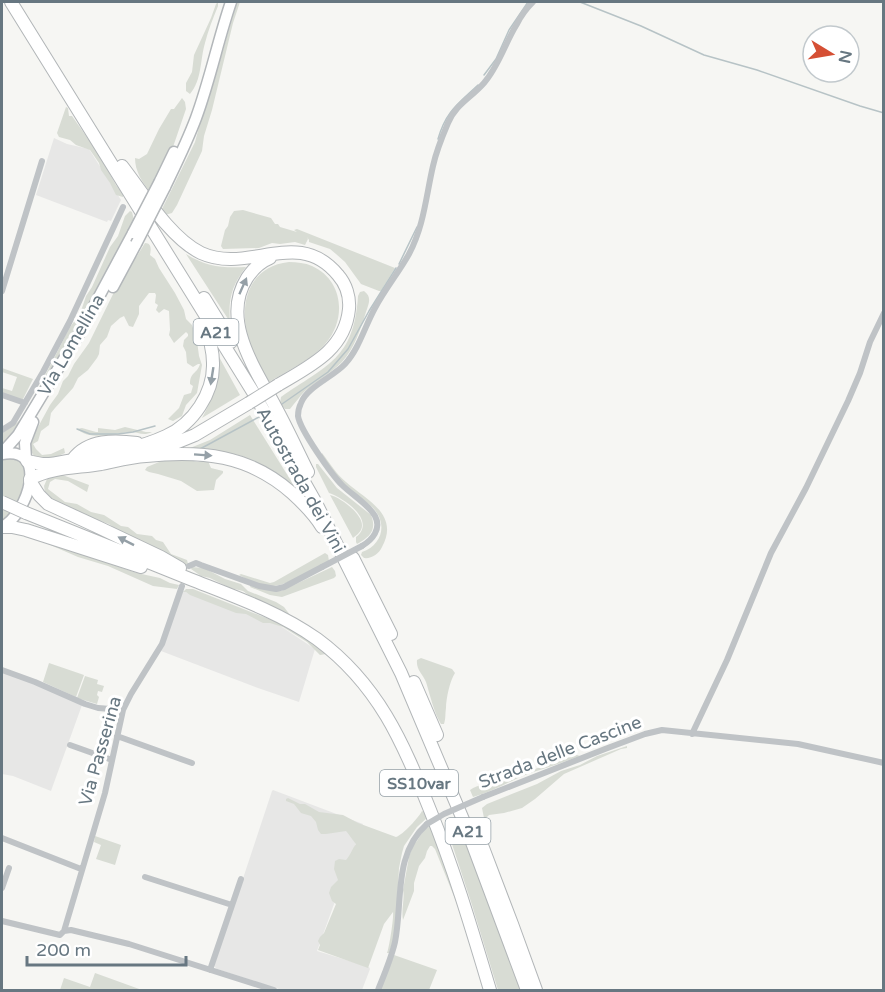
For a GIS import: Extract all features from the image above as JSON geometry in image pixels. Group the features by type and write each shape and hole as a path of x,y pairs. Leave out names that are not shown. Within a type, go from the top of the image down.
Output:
{"highway":[{"name":"Autostrada dei Vini","path":"11,2 163,245 285,446 316,503 401,674 467,829 527,990"},
{"name":"Autostrada dei Vini","path":"20,2 220,322 310,476 424,704 487,858 536,990"},
{"path":"2,527 12,527 38,534 190,584 195,581 191,575 161,557 48,504 30,480 42,473 100,464 195,435 307,368 334,347 346,326 349,303 346,288 330,265 313,255 304,253 286,252 228,260 201,253 175,234 122,166"},
{"path":"145,450 183,425 197,411 210,385 213,366 212,351 202,317 169,260 163,245"},
{"path":"286,252 262,261 248,276 239,297 239,328 256,372 276,406 310,476"},
{"path":"73,460 78,452 98,443 119,441 145,450"},
{"path":"27,460 50,464 129,448 170,444"},
{"path":"129,448 217,456 256,468 277,480 302,501 319,522 373,626 401,674"},
{"path":"43,500 40,491 42,481 48,474 58,470"},
{"name":"SS10var","path":"2,502 282,618 303,630 355,673 375,698 403,745 459,889 490,990"}],"main road":[{"path":"162,184 191,112 224,2"},
{"path":"162,184 196,118 231,2"},
{"name":"Via Lomellina","path":"2,454 18,435 79,334 162,184"},
{"name":"Via Lomellina","path":"30,480 26,443 32,423 106,300 136,244 162,184"},
{"path":"2,454 15,454 27,460"},
{"path":"2,527 18,512 25,499 30,480"}],"street":[{"path":"189,566 196,563 260,586 276,589 362,546 373,537 376,531 376,517 341,484 324,463 301,424 298,416 299,406 311,391 345,363 354,351 374,309 410,252 424,214 433,165 448,122 455,109 487,80 503,54 517,23 533,2"},
{"path":"2,291 42,161"},
{"path":"2,430 13,423 43,372 70,321 123,207"},
{"path":"692,734 727,660 771,553 806,488 848,401 870,342 884,313"},
{"path":"2,394 25,403"},
{"name":"Via Passerina","path":"64,931 105,793 123,710 162,644 182,586"},
{"path":"2,670 85,704 98,708 123,710"},
{"name":"Strada delle Cascine","path":"378,990 395,940 401,877 407,851 417,833 444,814 522,780 645,734 662,730 798,744 884,763"},
{"path":"117,736 192,764"},
{"path":"70,746 112,760"},
{"path":"2,838 81,870"},
{"path":"2,888 9,868"},
{"path":"145,877 232,905"},
{"path":"210,970 241,879"},
{"path":"2,921 60,935 70,930 129,944 273,990"}],"shaded area":[{"path":"218,2 205,43 199,76 190,94 186,91 186,83 192,72 194,55"},
{"path":"237,2 240,2 202,151 177,205 172,213 165,215 162,209 195,142"},
{"path":"182,98 186,109 173,147 150,192 136,167 135,158 139,159 147,154 171,109 174,109"},
{"path":"66,107 69,116 72,116 98,153 123,197 116,195 90,150 59,137 57,133"},
{"path":"54,138 67,144 89,149 121,200 111,221 107,222 36,195"},
{"path":"243,210 271,218 280,227 297,232 294,230 297,229 395,268 379,291 361,284 336,254 330,249 309,242 307,237 305,245 295,242 272,243 259,248 223,249 221,246 230,217 234,211"},
{"path":"130,211 134,220 100,289 22,421 2,448 2,433 20,420 33,399 70,327 80,314 86,296 110,247 118,236 125,216"},
{"path":"145,243 150,245 150,255 155,259 184,310 186,319 192,325 202,365 197,393 186,405 182,416 173,421 168,419 179,408 184,395 191,393 193,386 190,384 191,377 200,364 193,367 187,363 183,346 188,334 186,332 174,343 169,335 169,311 164,309 159,313 156,310 158,305 155,303 155,293 149,293 139,306 139,314 133,327 129,326 124,316 111,326 107,337 100,345 97,358 51,413 49,425 41,431 38,441 33,444 42,455 64,448 65,453 50,460 34,456 29,444 32,438 58,394 63,381 89,343 118,284"},
{"path":"186,254 215,266 246,267 232,293 230,322"},
{"path":"289,262 307,264 322,272 336,290 339,311 333,333 321,349 269,382 250,345 246,331 245,304 254,281 263,272"},
{"path":"364,291 369,298 368,306 357,338 346,357 305,391 290,409 285,409 280,403 281,397 325,368 344,347 351,334 358,296"},
{"path":"218,355 240,395 202,418 212,395"},
{"path":"2,368 33,379 22,401 2,393 2,388 12,391 17,377 2,372"},
{"path":"250,415 298,492 250,459 223,452 190,448 210,440"},
{"path":"125,427 152,432 95,436 77,429 98,432 98,428 115,430"},
{"path":"322,453 339,476 371,502 384,517 387,525 386,535 381,550 372,557 364,558 361,555 374,544 381,533 378,514 337,478 321,455"},
{"path":"2,459 16,459 25,471 22,491 15,510 2,522"},
{"path":"164,460 198,462 205,460 211,468 223,471 223,473 216,480 214,490 197,491 181,481 145,470"},
{"path":"316,464 337,488 371,515 373,529 366,539 357,544 356,537 363,524 361,517 350,505 329,493"},
{"path":"60,474 89,485 87,492 68,481 55,479 50,482 48,489 65,502 77,504 91,512 104,515 137,534 152,536 163,542 171,554 187,560 188,564 185,567 109,524 55,503 45,493 44,486 49,476"},
{"path":"330,495 345,503 359,516 362,528 353,538"},
{"path":"41,541 47,541 137,573 179,585 177,589 153,586"},
{"path":"325,553 329,561 277,586 258,584 239,575 274,582"},
{"path":"192,567 204,568 241,584 248,591 276,602 290,615 303,622 243,591 201,576 191,569"},
{"path":"332,567 336,576 334,578 282,597 250,587 251,585 281,591"},
{"path":"186,589 193,589 279,623 305,637 326,654 320,655 307,642 283,627 263,623 246,614 236,613 183,592"},
{"path":"183,591 279,625 315,649 299,702 161,651"},
{"path":"421,658 452,669 455,673 451,680 444,724 441,724 439,720 426,682 418,667 417,660"},
{"path":"49,663 84,675 76,697 43,682"},
{"path":"2,672 82,705 51,791 2,774"},
{"path":"85,676 98,680 97,684 104,686 102,692 98,691 97,704 77,698"},
{"path":"627,746 627,748 564,774 522,808 484,818 482,808 487,804 597,756"},
{"path":"577,755 580,756 530,773 480,795 473,797 470,790 505,780"},
{"path":"273,790 363,824 317,951 369,967 362,990 282,990 217,969 214,966"},
{"path":"288,798 319,812 343,815 396,837 410,826 422,811 427,813 428,817 417,827 402,853 394,938 389,953 387,953 393,912 384,924 368,968 318,950 320,945 318,941 324,933 336,904 329,893 338,880 334,869 335,861 346,860 356,844 346,831 321,834 311,816 301,813 294,804 286,801"},
{"path":"431,826 459,909 435,849 430,846 419,866 414,891 403,920 403,890 409,857 414,843 424,829"},
{"path":"458,826 465,835 522,990 498,990 452,844"},
{"path":"95,836 121,845 115,865 96,859 101,845 94,842"},
{"path":"394,955 437,970 429,990 380,990"},
{"path":"95,973 142,990 60,990 64,978 90,987"}],"waterway":[{"path":"484,75 496,59 509,30 528,2"},
{"path":"580,2 641,26 704,55 757,70 884,113"},
{"path":"438,139 449,115 478,85"},
{"path":"399,264 417,227"},
{"path":"282,404 328,372 348,349 396,268"},
{"path":"200,449 259,417"},
{"path":"77,429 90,434 118,434 155,426"}]}
